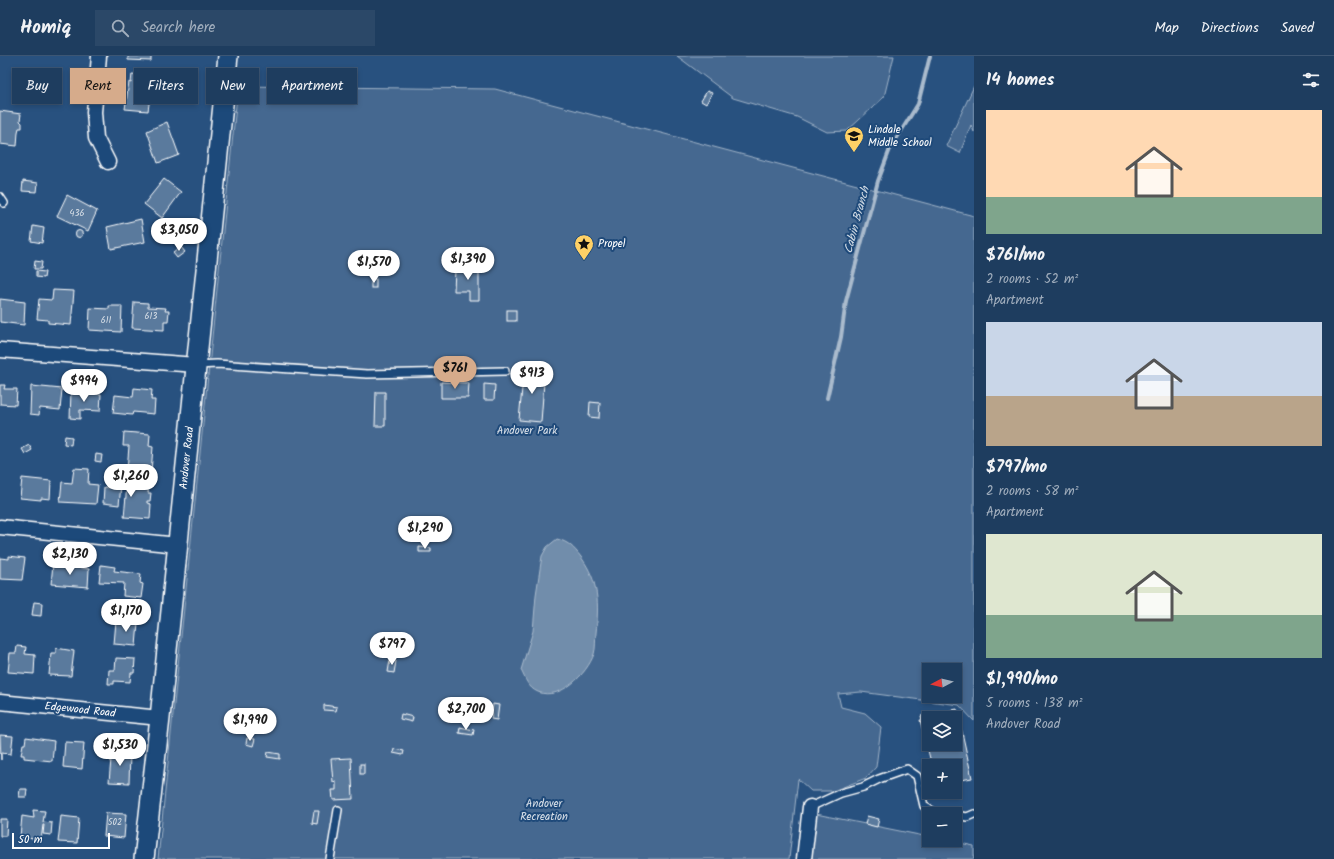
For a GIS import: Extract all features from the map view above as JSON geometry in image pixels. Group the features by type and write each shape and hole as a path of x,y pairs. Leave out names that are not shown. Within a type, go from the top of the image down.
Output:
{"street":[{"path":"99,56 94,112 96,138 108,162"},
{"name":"Andover Road","path":"227,68 228,56"},
{"name":"Andover Road","path":"144,859 224,104"},
{"path":"0,350 196,365"},
{"path":"0,527 178,545"},
{"name":"Edgewood Road","path":"0,702 160,718"},
{"path":"804,859 810,807"}],"lane":[{"path":"196,365 217,364 367,374 505,370"},
{"path":"810,807 841,793 863,787 879,779 907,769 918,776 924,806 926,807"},
{"path":"330,859 338,810"},
{"path":"962,816 968,817 974,814"}],"green space":[{"path":"677,56 894,56 884,97 847,131 827,132 797,117 733,98"},
{"name":"Andover Park","path":"259,86 267,86 267,104 357,104 357,87 495,89 974,216 974,721 959,705 944,703 962,703 962,663 922,663 922,700 861,692 838,694 841,707 865,713 881,727 876,767 866,778 833,791 811,791 798,779 789,859 158,859 236,104 259,104"},
{"path":"974,86 974,132 971,125 960,153 946,146"},
{"path":"816,814 922,836 922,847 962,847 962,843 974,846 974,859 811,859"}],"shaded area":[{"path":"557,539 565,542 573,548 587,566 591,575 597,602 595,652 585,670 572,684 555,693 546,694 538,692 532,688 521,670 533,631 536,595 542,556 547,547"}],"building":[{"path":"128,56 151,56 151,61 128,60"},
{"path":"132,74 134,74 134,104 149,104 148,111 125,109 129,82 131,83"},
{"path":"707,91 712,93 706,104 701,101"},
{"path":"0,111 21,114 20,121 22,123 22,128 19,128 17,146 0,144"},
{"path":"167,122 179,155 158,163 147,131"},
{"path":"164,179 181,192 162,218 144,204"},
{"path":"23,181 38,183 37,192 22,191"},
{"path":"67,195 97,211 88,231 57,216"},
{"path":"141,219 145,242 111,249 107,227"},
{"path":"33,226 44,228 42,243 31,241"},
{"path":"79,230 82,231 82,237 79,238 76,237 75,234 76,231"},
{"path":"181,247 185,252 177,258 173,253"},
{"path":"365,252 373,252 373,261 365,260"},
{"path":"35,261 42,262 41,269 34,269"},
{"path":"460,265 474,265 474,271 479,271 479,300 469,300 469,291 454,291 455,270 460,270"},
{"path":"36,271 45,272 44,278 36,277"},
{"path":"371,279 376,279 376,288 371,288"},
{"path":"53,290 74,291 71,325 48,323 48,320 37,319 39,299 52,300"},
{"path":"0,299 25,302 24,325 0,322"},
{"path":"134,302 148,303 148,307 166,308 165,311 169,311 168,321 164,321 164,330 132,328"},
{"path":"109,306 122,306 121,332 89,330 90,308 109,309"},
{"path":"507,310 516,310 516,321 507,321"},
{"path":"524,367 545,369 541,422 519,420"},
{"path":"441,382 469,383 468,398 441,398"},
{"path":"484,384 495,385 494,400 484,400"},
{"path":"0,385 5,385 4,389 17,389 16,405 0,404"},
{"path":"31,386 62,389 60,410 40,408 39,415 30,414"},
{"path":"134,388 152,390 151,400 155,400 154,414 133,412 132,415 113,413 115,395 133,397"},
{"path":"83,390 89,390 89,393 101,394 100,411 80,410 80,419 70,418 71,392 83,393"},
{"path":"376,392 385,392 385,426 375,426"},
{"path":"590,402 600,403 599,418 589,417"},
{"path":"124,432 150,434 149,446 153,447 151,472 127,470 129,446 123,446"},
{"path":"65,436 72,437 71,445 64,444"},
{"path":"29,445 32,450 25,454 22,449"},
{"path":"96,454 102,455 101,462 95,461"},
{"path":"74,468 89,469 88,484 98,485 96,504 60,502 62,482 72,483"},
{"path":"22,478 51,481 50,499 41,498 41,500 20,498"},
{"path":"127,479 149,481 148,493 151,493 150,501 147,501 147,503 151,504 150,519 124,517 127,485 121,485 119,505 103,503 104,487 115,488 116,480 127,481"},
{"path":"419,547 431,548 431,552 419,552"},
{"path":"9,556 25,558 22,580 0,579 0,558 9,559"},
{"path":"53,564 89,569 88,587 51,584"},
{"path":"101,565 115,567 114,571 141,574 140,583 143,584 141,598 123,596 124,583 99,582"},
{"path":"34,602 42,603 41,616 32,615"},
{"path":"122,619 126,619 126,622 138,623 136,646 114,644 116,621 122,622"},
{"path":"17,646 26,647 25,654 35,655 34,674 8,672 10,653 16,653"},
{"path":"56,648 74,651 71,676 49,675 51,653 56,653"},
{"path":"116,658 135,659 134,673 131,673 130,682 114,681 114,684 108,684 109,670 115,670"},
{"path":"390,660 396,661 394,673 388,672"},
{"path":"493,704 499,705 497,720 491,719"},
{"path":"324,705 337,707 336,711 324,710"},
{"path":"957,709 957,711 947,711"},
{"path":"401,714 413,717 412,722 400,719"},
{"path":"460,727 474,730 473,735 459,733"},
{"path":"962,732 972,778 962,780 962,759 930,759 928,751 962,751"},
{"path":"0,735 13,736 11,754 1,753 1,760"},
{"path":"26,737 54,741 52,761 24,758 24,755 21,755"},
{"path":"247,738 255,739 253,746 246,744"},
{"path":"65,742 84,743 82,769 63,767"},
{"path":"112,748 124,749 124,754 130,755 129,783 109,782"},
{"path":"394,749 404,751 403,755 393,753"},
{"path":"268,752 280,754 280,759 267,757"},
{"path":"351,758 353,799 333,800 332,790 336,790 336,781 333,782 331,759"},
{"path":"360,764 364,764 364,774 360,774"},
{"path":"20,789 27,789 26,797 19,797"},
{"path":"33,810 45,811 43,822 52,823 51,835 43,834 43,825 41,840 20,837 22,816 34,818"},
{"path":"314,811 319,811 317,824 312,823"},
{"path":"106,813 126,814 124,838 104,836"},
{"path":"61,816 79,818 77,843 58,842"},
{"path":"867,816 879,819 877,827 865,824"},
{"path":"0,819 7,819 6,836 0,836"}],"waterway":[{"name":"Cabin Branch","path":"827,398 841,337 846,301 878,181 890,149 918,104 930,56"}],"place":[{"name":"Lindale Middle School","path":"854,153"},
{"name":"Propel","path":"584,261"}],"park label":[{"name":"Andover Recreation","path":"544,810"}]}
